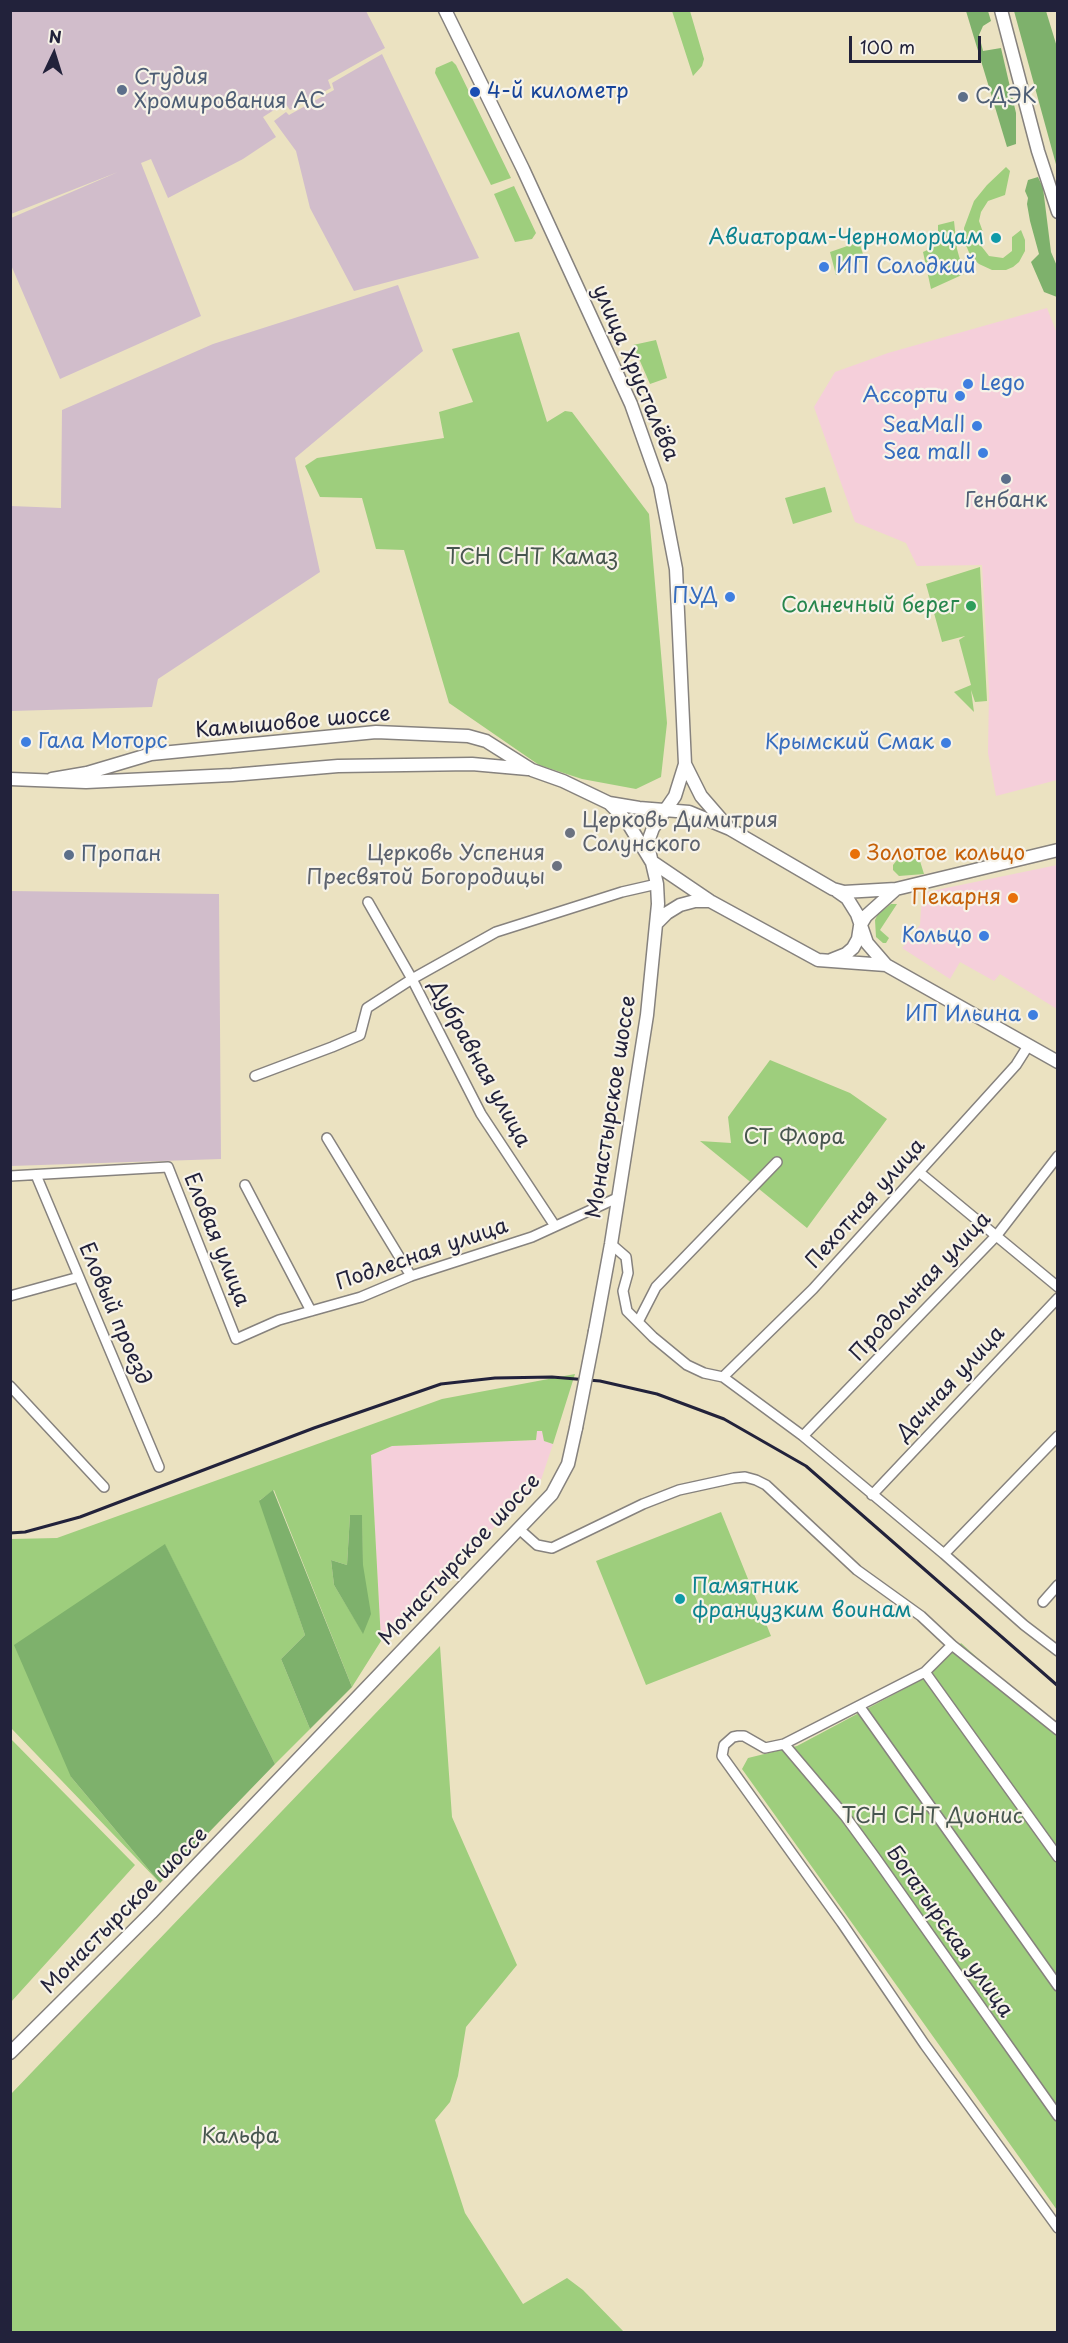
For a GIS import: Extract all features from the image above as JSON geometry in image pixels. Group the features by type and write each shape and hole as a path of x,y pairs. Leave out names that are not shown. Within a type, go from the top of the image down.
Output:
{"main road":[{"name":"улица Хрусталёва","path":"445,10 571,273 631,404 654,464 676,569 685,764 675,796 666,811"},
{"path":"1001,10 1038,151 1058,212"},
{"name":"Камышовое шоссе","path":"52,779 87,773 151,754 376,732 468,736 486,741 532,770 563,781 609,803 688,812 730,829 833,889 861,892 896,889 1058,850"},
{"name":"Камышовое шоссе","path":"10,779 86,782 330,766 471,764 532,770"},
{"path":"685,764 702,796 730,829"},
{"path":"609,803 630,827 651,861 710,901 818,960 886,965"},
{"name":"Монастырское шоссе","path":"10,2053 126,1939 519,1529 552,1494 568,1464 611,1244 647,1015 658,904 657,884 649,850 653,828 666,811"},
{"path":"833,889 847,898 857,914 867,943 886,965 1058,1062"},
{"path":"826,961 846,954 853,948 858,939 860,926 885,896 896,889"},
{"path":"656,924 680,905 695,901 710,901"}],"street":[{"path":"255,1076 360,1035 367,1008 412,979 496,932 622,892 657,884"},
{"name":"Дубравная улица","path":"368,902 412,979 481,1114 555,1226"},
{"name":"Пехотная улица","path":"723,1377 813,1289 1016,1065 1028,1046"},
{"path":"327,1138 411,1276"},
{"name":"Продольная улица","path":"803,1436 997,1235 1058,1156"},
{"path":"638,1322 656,1287 777,1162"},
{"name":"Еловая улица","path":"10,1176 168,1167 236,1339"},
{"path":"919,1172 1058,1287"},
{"name":"Еловый проезд","path":"36,1174 159,1467"},
{"path":"244,1185 311,1311"},
{"name":"Подлесная улица","path":"236,1339 279,1320 361,1297 411,1276 532,1237 617,1198"},
{"path":"611,1244 626,1257 628,1273 623,1291 627,1311 638,1322 687,1365 704,1373 723,1377 803,1436 944,1554 1024,1625 1058,1651"},
{"path":"10,1296 79,1276"},
{"name":"Дачная улица","path":"872,1495 1058,1298"},
{"path":"10,1386 105,1487"},
{"path":"944,1554 1058,1436"},
{"path":"519,1529 537,1545 552,1548 643,1504 679,1490 734,1478 745,1477 756,1480 766,1485 857,1570 921,1616 952,1645 1058,1730"},
{"path":"1042,1602 1058,1585"},
{"path":"952,1645 925,1672 784,1744 765,1748 744,1736 738,1736 733,1737 724,1745 722,1756 1058,2229"},
{"path":"925,1672 1058,1857"},
{"path":"860,1707 1058,1986"},
{"name":"Богатырская улица","path":"784,1744 845,1816 1058,2116"}],"shaded area":[{"path":"11,10 366,11 385,48 328,80 331,88 290,110 285,103 263,117 276,137 243,159 168,198 151,159 141,163 201,316 60,379 11,265 11,218 118,172 11,214"},
{"path":"382,54 479,258 354,291 310,208 296,151 274,121 286,112 289,115 334,90 332,83"},
{"path":"398,285 423,351 295,458 320,572 158,679 152,707 11,711 11,506 61,508 62,410 213,344"},
{"path":"1047,308 1058,336 1057,780 996,796 988,753 989,691 982,565 917,566 906,543 855,522 814,407 835,372 888,353"},
{"name":"Кольцо","path":"1057,865 1057,1009 1000,974 994,981 960,962 950,979 902,948 920,925 922,893"},
{"path":"11,891 219,894 221,1159 11,1166"},
{"path":"537,1431 542,1431 544,1441 553,1444 541,1480 381,1641 371,1455 392,1446 536,1440"}],"green space":[{"path":"672,11 690,11 704,59 702,66 693,76"},
{"path":"966,11 988,11 991,21 983,26 979,35 983,51 1001,48 1016,113 1016,144 1007,147"},
{"path":"1014,11 1046,11 1057,47 1057,168"},
{"path":"452,61 511,178 491,185 435,73 436,68"},
{"path":"1006,167 1010,171 1005,195 988,201 981,212 979,221 984,235 982,247 989,256 1003,258 1012,251 1012,237 1021,230 1025,240 1025,251 1013,267 1006,270 992,270 971,257 965,243 964,228 974,201"},
{"path":"1038,177 1043,188 1051,252 1057,266 1057,297 1044,292 1031,262 1039,254 1025,191 1028,180"},
{"path":"514,186 536,233 532,239 515,242 494,194"},
{"path":"954,221 957,249 964,274 931,289 923,252 938,245 938,225"},
{"path":"859,242 863,254 859,263 836,275 830,252"},
{"name":"ТСН СНТ Камаз","path":"519,332 547,422 565,411 572,412 649,514 667,723 661,777 636,789 582,779 539,765 449,703 404,550 376,549 362,498 320,497 305,466 317,458 444,438 439,412 473,402 452,349"},
{"path":"656,340 667,378 650,384 633,345"},
{"path":"825,487 832,512 793,524 785,498"},
{"path":"980,567 987,701 975,702 971,690 974,712 954,692 971,685 959,640 965,636 942,642 926,584"},
{"path":"911,857 920,861 924,874 899,876 893,870 893,865 897,860"},
{"path":"891,904 897,904 880,930 889,938 886,943 883,943 876,937 875,920 878,914"},
{"name":"СТ Флора","path":"770,1060 850,1093 887,1119 807,1228 700,1141 731,1143 728,1117"},
{"path":"575,1374 553,1444 544,1441 542,1431 537,1431 536,1440 392,1446 371,1455 381,1641 352,1687 274,1490 260,1500 305,1635 281,1659 310,1729 275,1764 165,1545 71,1777 160,1883 11,1728 11,1539 57,1538 442,1399","holes":["350,1515 362,1515 363,1633 334,1585 331,1560 347,1565"]},
{"path":"273,1490 352,1687 310,1729 281,1659 305,1635 259,1501"},
{"path":"721,1512 771,1636 646,1685 596,1561"},
{"path":"350,1515 362,1515 363,1565 371,1614 363,1634 334,1585 331,1560 347,1565"},
{"path":"165,1544 275,1764 160,1883 71,1777 14,1645"},
{"name":"ТСН СНТ Дионис","path":"961,1643 1057,1730 1057,2210 742,1769 748,1758 797,1746 904,1689 952,1653"},
{"name":"Кальфа","path":"440,1646 452,1817 517,1965 466,2027 458,2076 450,2102 435,2120 465,2213 523,2304 567,2278 583,2290 624,2332 11,2332 11,2094"},
{"path":"10,1738 135,1865 11,2002 10,2002"}],"railway":[{"path":"10,1533 25,1532 80,1517 314,1428 441,1384 495,1378 552,1377 600,1381 657,1394 724,1419 806,1466 1058,1686"}],"place":[{"name":"Студия Хромирования АС","path":"122,90"},
{"name":"4-й километр","path":"475,92"},
{"name":"СДЭК","path":"963,97"},
{"name":"Авиаторам-Черноморцам","path":"996,238"},
{"name":"ИП Солодкий","path":"824,267"},
{"name":"Lego","path":"968,384"},
{"name":"Ассорти","path":"960,396"},
{"name":"SeaMall","path":"977,426"},
{"name":"Sea mall","path":"983,453"},
{"name":"Генбанк","path":"1006,479"},
{"name":"ПУД","path":"730,597"},
{"name":"Солнечный берег","path":"971,606"},
{"name":"Гала Моторс","path":"26,742"},
{"name":"Крымский Смак","path":"946,743"},
{"name":"Церковь Димитрия Солунского","path":"570,833"},
{"name":"Золотое кольцо","path":"855,854"},
{"name":"Пропан","path":"69,855"},
{"name":"Церковь Успения Пресвятой Богородицы","path":"557,866"},
{"name":"Пекарня","path":"1013,898"},
{"name":"Кольцо","path":"984,936"},
{"name":"ИП Ильина","path":"1033,1015"},
{"name":"Памятник французким воинам","path":"680,1599"}]}
